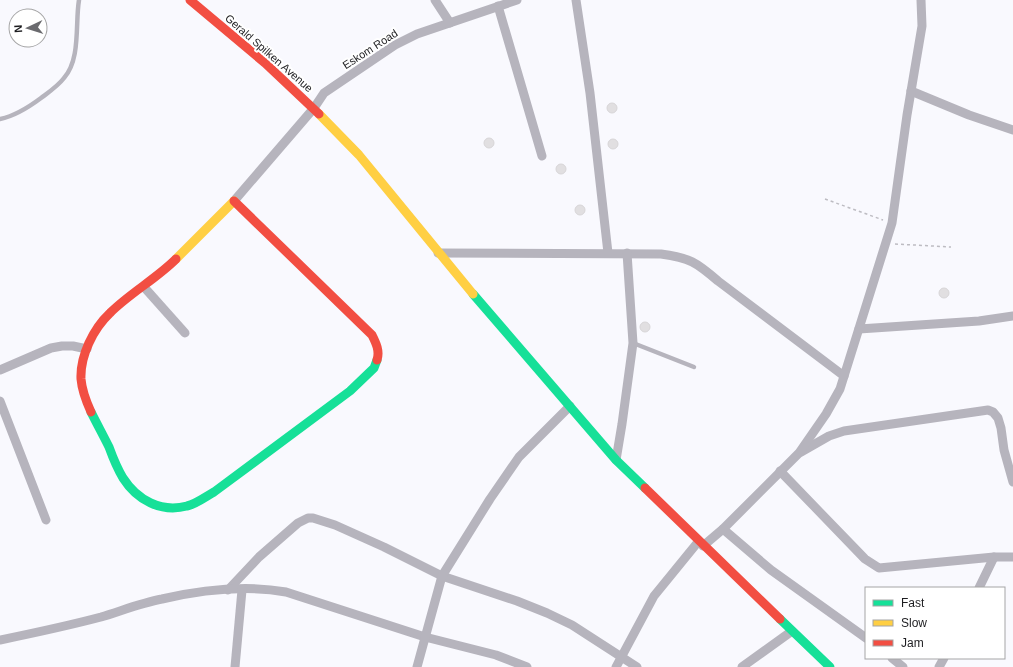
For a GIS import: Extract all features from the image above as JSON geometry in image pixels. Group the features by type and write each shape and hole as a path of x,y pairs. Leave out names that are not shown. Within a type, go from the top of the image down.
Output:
{"street":[{"name":"Gerald Spilken Avenue","path":"190,0 265,63 314,108 359,155 438,253 616,460 701,544 830,667"},
{"path":"435,0 450,23"},
{"name":"Eskom Road","path":"234,201 314,108 324,93 395,45 417,34 517,0"},
{"path":"576,0 590,93 608,253"},
{"path":"616,667 654,596 701,544 723,529 799,453 834,402 840,389 892,223 906,115 922,26 922,0"},
{"path":"498,6 542,156"},
{"path":"911,91 969,116 1013,130"},
{"path":"234,201 372,335 379,355 374,368 350,391 214,492 199,501 186,506 173,508 157,506 146,502 135,494 125,481 88,404 82,388 82,371 87,349 102,321 175,261 234,201"},
{"path":"438,253 608,253 675,256 686,258 698,264 718,281 844,376"},
{"path":"616,460 633,344 627,254"},
{"path":"144,287 186,333"},
{"path":"859,329 979,321 1013,316"},
{"path":"0,370 51,348 73,346 87,349"},
{"path":"0,401 46,520"},
{"path":"417,667 442,576 519,457 570,406"},
{"path":"799,453 844,430 988,410 993,412 998,418 1004,450 1013,482"},
{"path":"780,471 865,559 879,568 980,560 994,557 1013,557"},
{"path":"228,590 259,557 298,523 308,518 320,520 335,525 384,547 442,576 517,600 547,613 572,625 637,667"},
{"path":"723,529 771,570 865,637"},
{"path":"979,587 994,557"},
{"path":"0,640 55,629 162,599 188,594 228,590 268,589 286,592 425,637 496,655 527,667"},
{"path":"235,667 242,590"},
{"path":"742,667 792,631"},
{"path":"893,659 903,667"}],"lane":[{"path":"0,119 15,114 33,104 65,77 71,67 74,54 79,0"},
{"path":"633,344 694,367"}],"path":[{"path":"825,199 892,223"},
{"path":"886,244 951,247"}],"building":[{"path":"610,103 614,103 616,104 616,112 610,113 607,110 607,106"},
{"path":"487,138 491,138 493,139 493,147 487,148 484,145 484,141"},
{"path":"611,139 615,139 617,140 617,148 611,149 608,146 608,142"},
{"path":"559,164 563,164 565,165 565,173 559,174 556,171 556,167"},
{"path":"578,205 582,205 584,206 584,214 578,215 575,212 575,208"},
{"path":"942,288 946,288 948,289 948,297 942,298 939,295 939,291"},
{"path":"643,322 647,322 649,323 649,331 643,332 640,329 640,325"}],"traffic: fast":[{"path":"473,294 616,460 645,488"},
{"path":"91,412 123,478 135,493 150,503 168,508 177,508 197,502 214,492 350,391 374,368 377,360"},
{"path":"780,619 830,667"}],"traffic: slow":[{"path":"319,114 359,155 473,294"},
{"path":"176,259 234,201"}],"traffic: jam":[{"path":"190,0 265,63 319,114"},
{"path":"234,201 372,335 378,350 377,360"},
{"path":"91,412 82,388 81,370 85,352 93,335 104,319 118,306 176,259"},
{"path":"645,488 780,619"}]}
